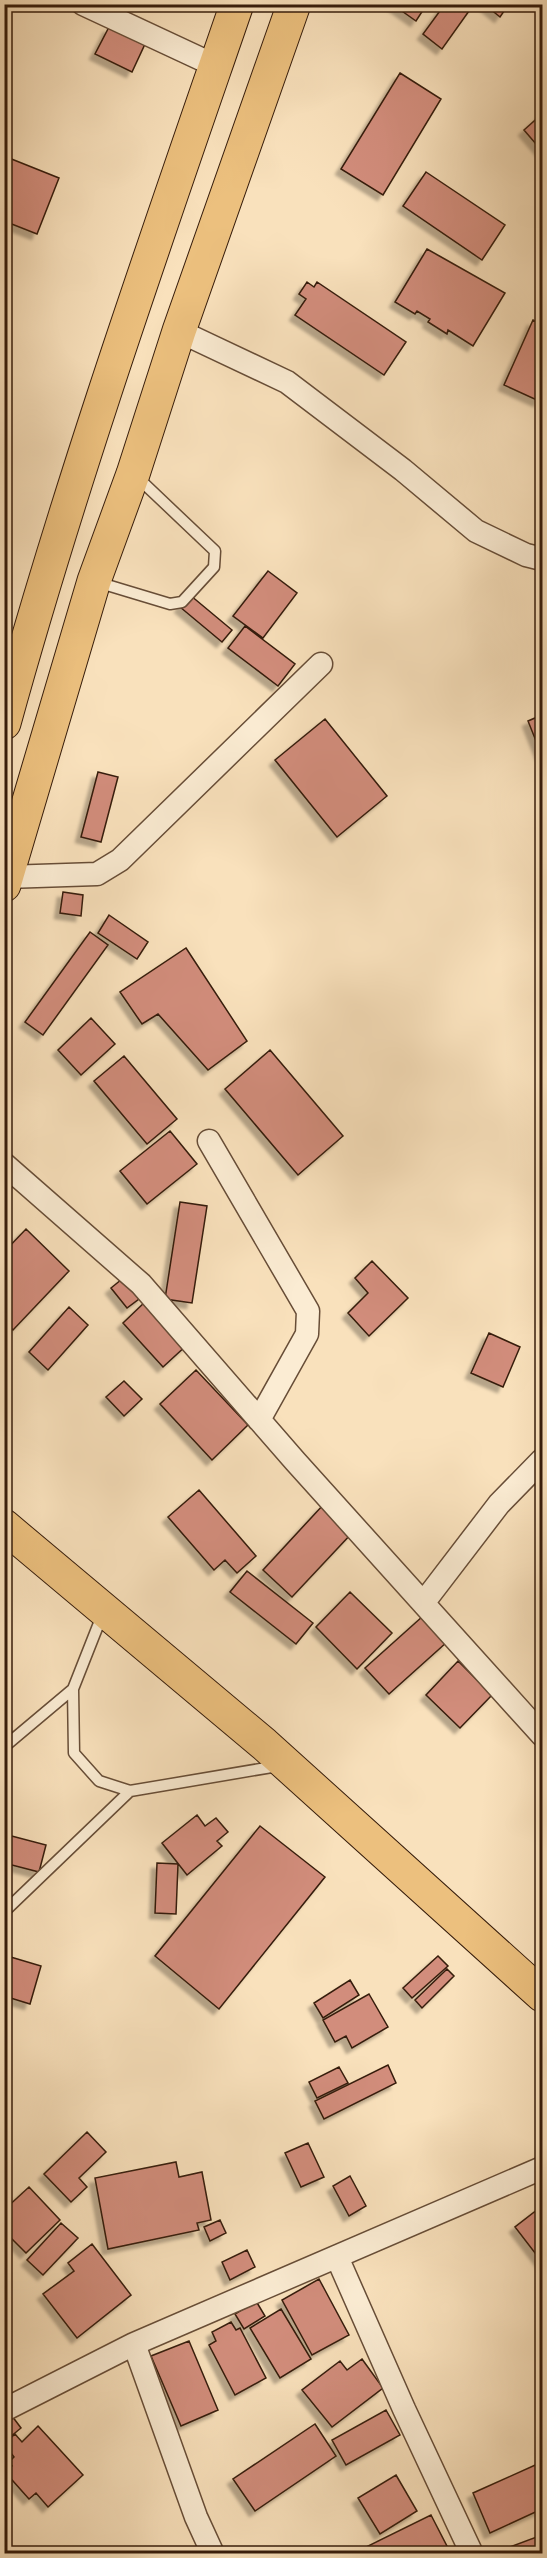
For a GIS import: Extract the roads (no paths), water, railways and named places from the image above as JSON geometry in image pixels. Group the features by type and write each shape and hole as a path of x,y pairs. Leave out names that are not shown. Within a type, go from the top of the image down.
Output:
{"main road":[{"path":"4,723 42,587 136,297 237,4"},
{"path":"5,881 94,580 134,474 178,331 294,4"},
{"path":"4,1526 287,1765 543,1995"}],"street":[{"path":"83,4 216,66"},
{"path":"178,331 287,382 403,470 476,531 526,555 543,559"},
{"path":"5,881 97,874 120,860 321,664"},
{"path":"208,1141 308,1311 307,1334 260,1420"},
{"path":"4,1164 141,1284 543,1735"},
{"path":"424,1602 499,1504 543,1460"},
{"path":"4,2409 134,2344 543,2168"},
{"path":"337,2257 404,2409 472,2553"},
{"path":"134,2344 196,2517 213,2553"}],"lane":[{"path":"94,580 170,604 182,602 214,567 215,551 134,474"},
{"path":"104,1610 73,1689 74,1753 99,1781 130,1791 287,1765"},
{"path":"4,1747 73,1689"},
{"path":"4,1912 130,1791"}]}
